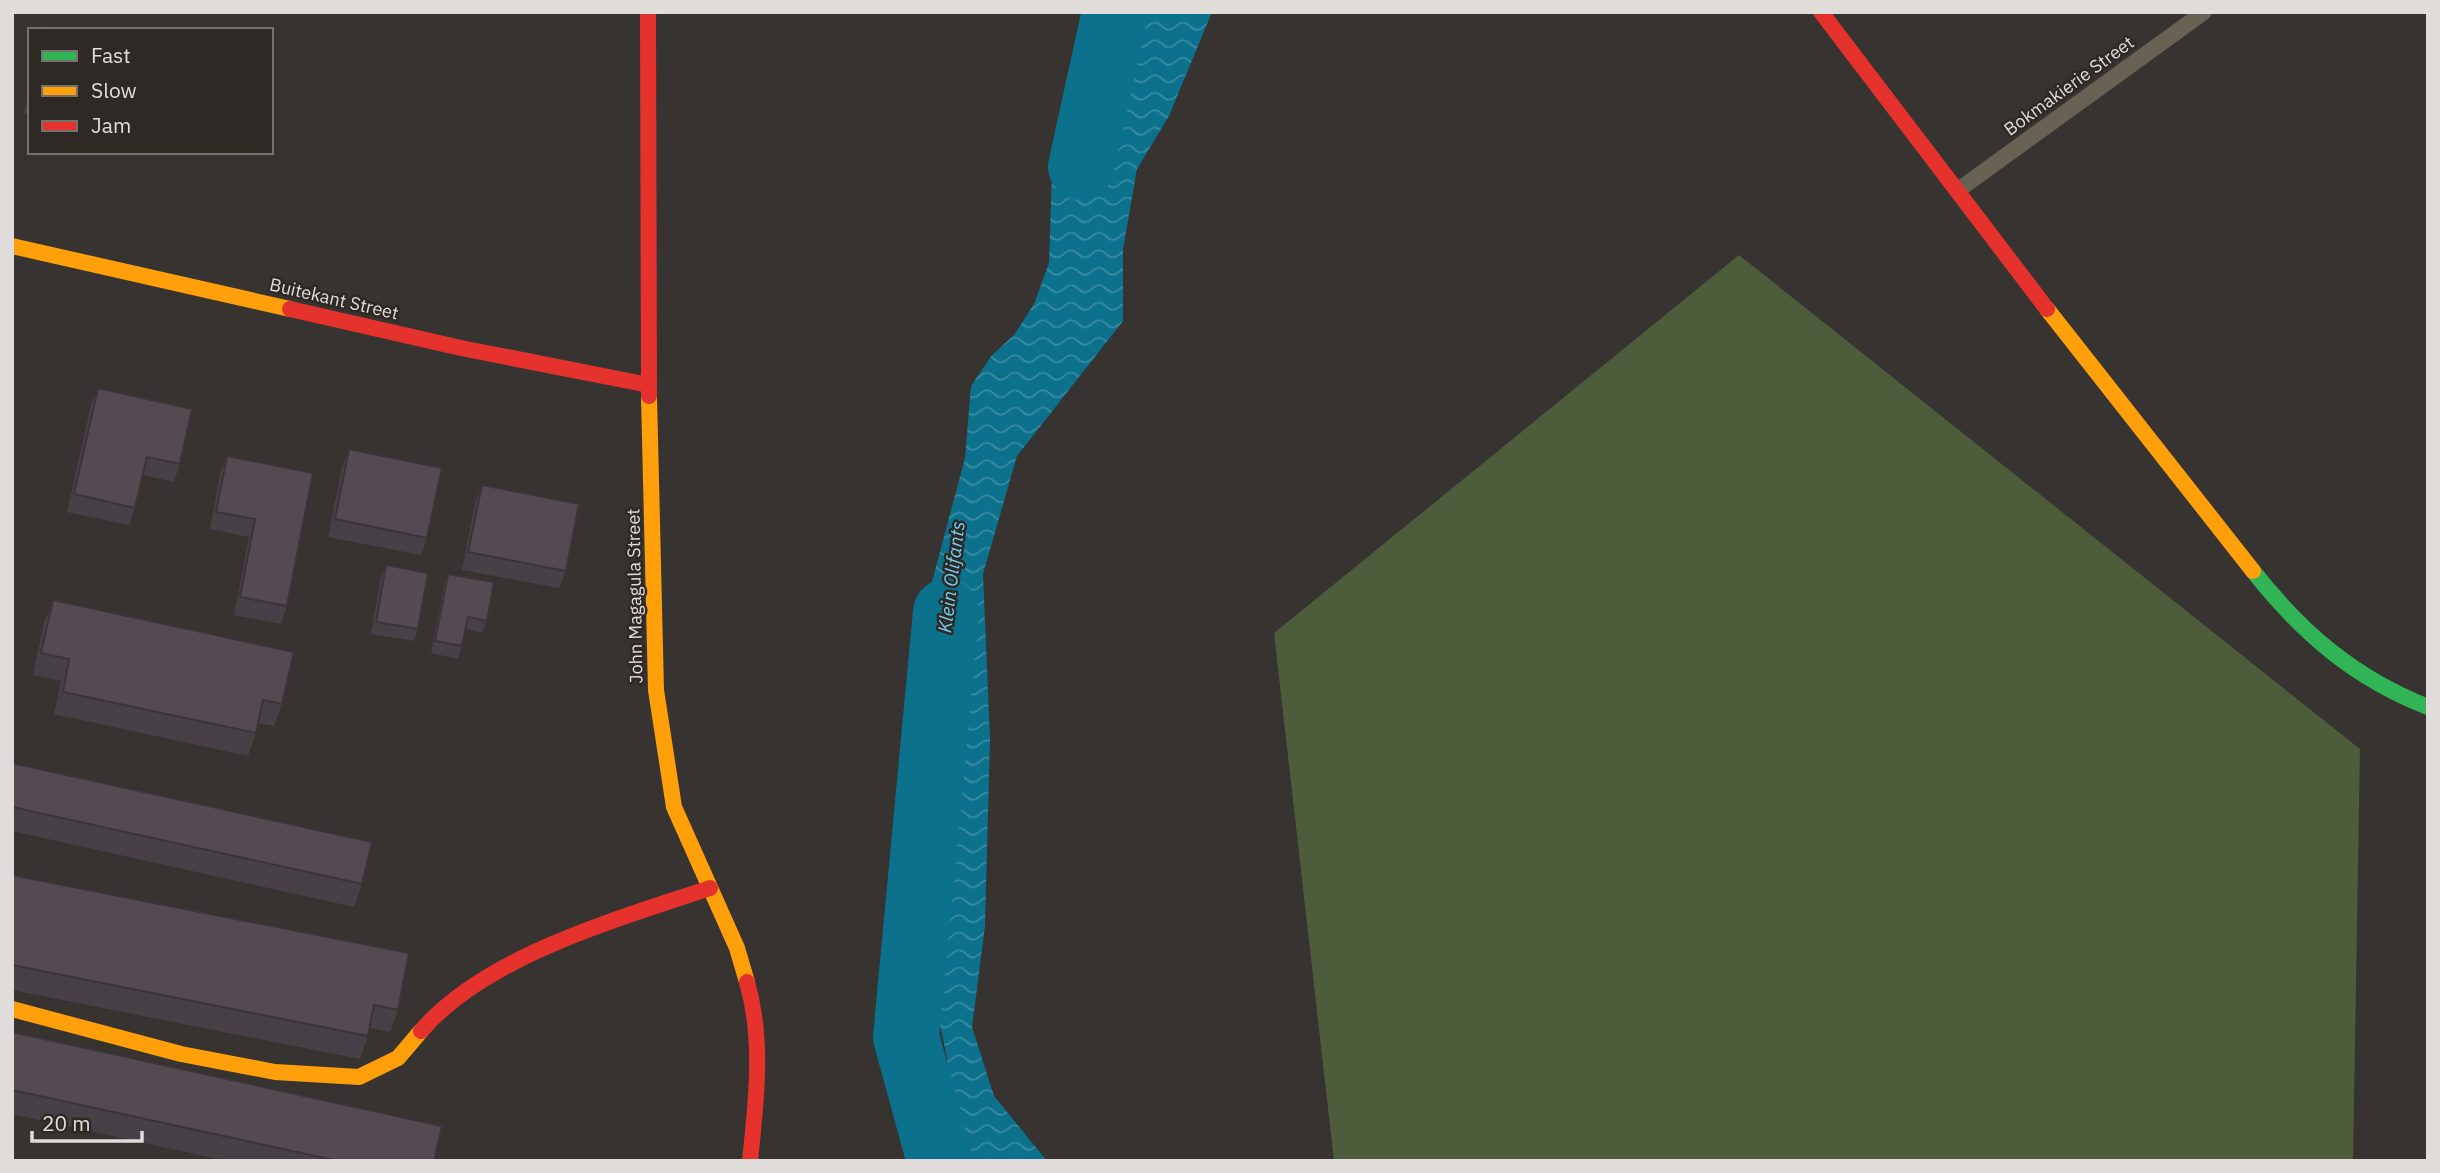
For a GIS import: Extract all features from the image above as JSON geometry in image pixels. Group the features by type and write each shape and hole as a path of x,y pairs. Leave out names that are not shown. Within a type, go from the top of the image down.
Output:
{"street":[{"name":"John Magagula Street","path":"648,12 649,385 656,690 674,807 737,948 754,1006 759,1073 750,1161"},
{"path":"1821,12 2274,597 2342,663 2428,707"},
{"name":"Buitekant Street","path":"12,246 448,345 649,385"},
{"path":"12,1009 222,1062 275,1072 359,1077 398,1058 433,1017 483,978 602,923 710,888"}],"lane":[{"name":"Bokmakierie Street","path":"1957,191 2204,12"}],"green space":[{"path":"1739,255 2360,749 2353,1161 1334,1161 1274,633"}],"water":[{"path":"1145,12 1212,12 1169,116 1137,169 1123,249 1123,321 1017,456 983,574 990,738 985,926 972,1027 994,1096 1047,1161 929,1161 928,1148 949,1100 947,1058 937,1011 935,952 952,869 955,775 947,722 926,683 917,638 965,458 971,386 992,355 1014,335 1034,304 1049,263 1052,172 1083,101 1128,47"}],"building":[{"path":"98,388 192,409 180,464 147,457 135,508 74,494"},
{"path":"349,449 442,468 427,538 335,519"},
{"path":"227,456 313,473 287,606 240,597 255,519 216,512"},
{"path":"482,485 579,504 566,571 468,552"},
{"path":"386,565 428,573 418,629 376,622"},
{"path":"448,574 494,582 487,621 468,617 462,646 435,641"},
{"path":"53,600 294,652 282,704 263,700 256,733 63,692 69,659 41,653"},
{"path":"12,763 372,842 362,884 12,807"},
{"path":"12,875 409,953 398,1010 374,1005 368,1036 12,965"},
{"path":"12,1032 442,1126 434,1161 338,1161 12,1090"}],"waterway":[{"name":"Klein Olifants","path":"1081,167 1115,12"},
{"name":"Klein Olifants","path":"940,1161 906,1037 946,612"}],"traffic: fast":[{"path":"2253,571 2310,634 2331,651 2376,682 2428,707"}],"traffic: slow":[{"path":"12,246 290,309"},
{"path":"2047,309 2253,571"},
{"path":"649,396 656,690 674,807 737,948 747,982"},
{"path":"12,1009 181,1054 275,1072 359,1077 398,1058 421,1031"}],"traffic: jam":[{"path":"648,12 649,396"},
{"path":"1821,12 2047,309"},
{"path":"290,309 461,348 649,385"},
{"path":"421,1031 448,1005 480,981 516,961 595,927 710,888"},
{"path":"747,982 757,1049 750,1161"}]}
